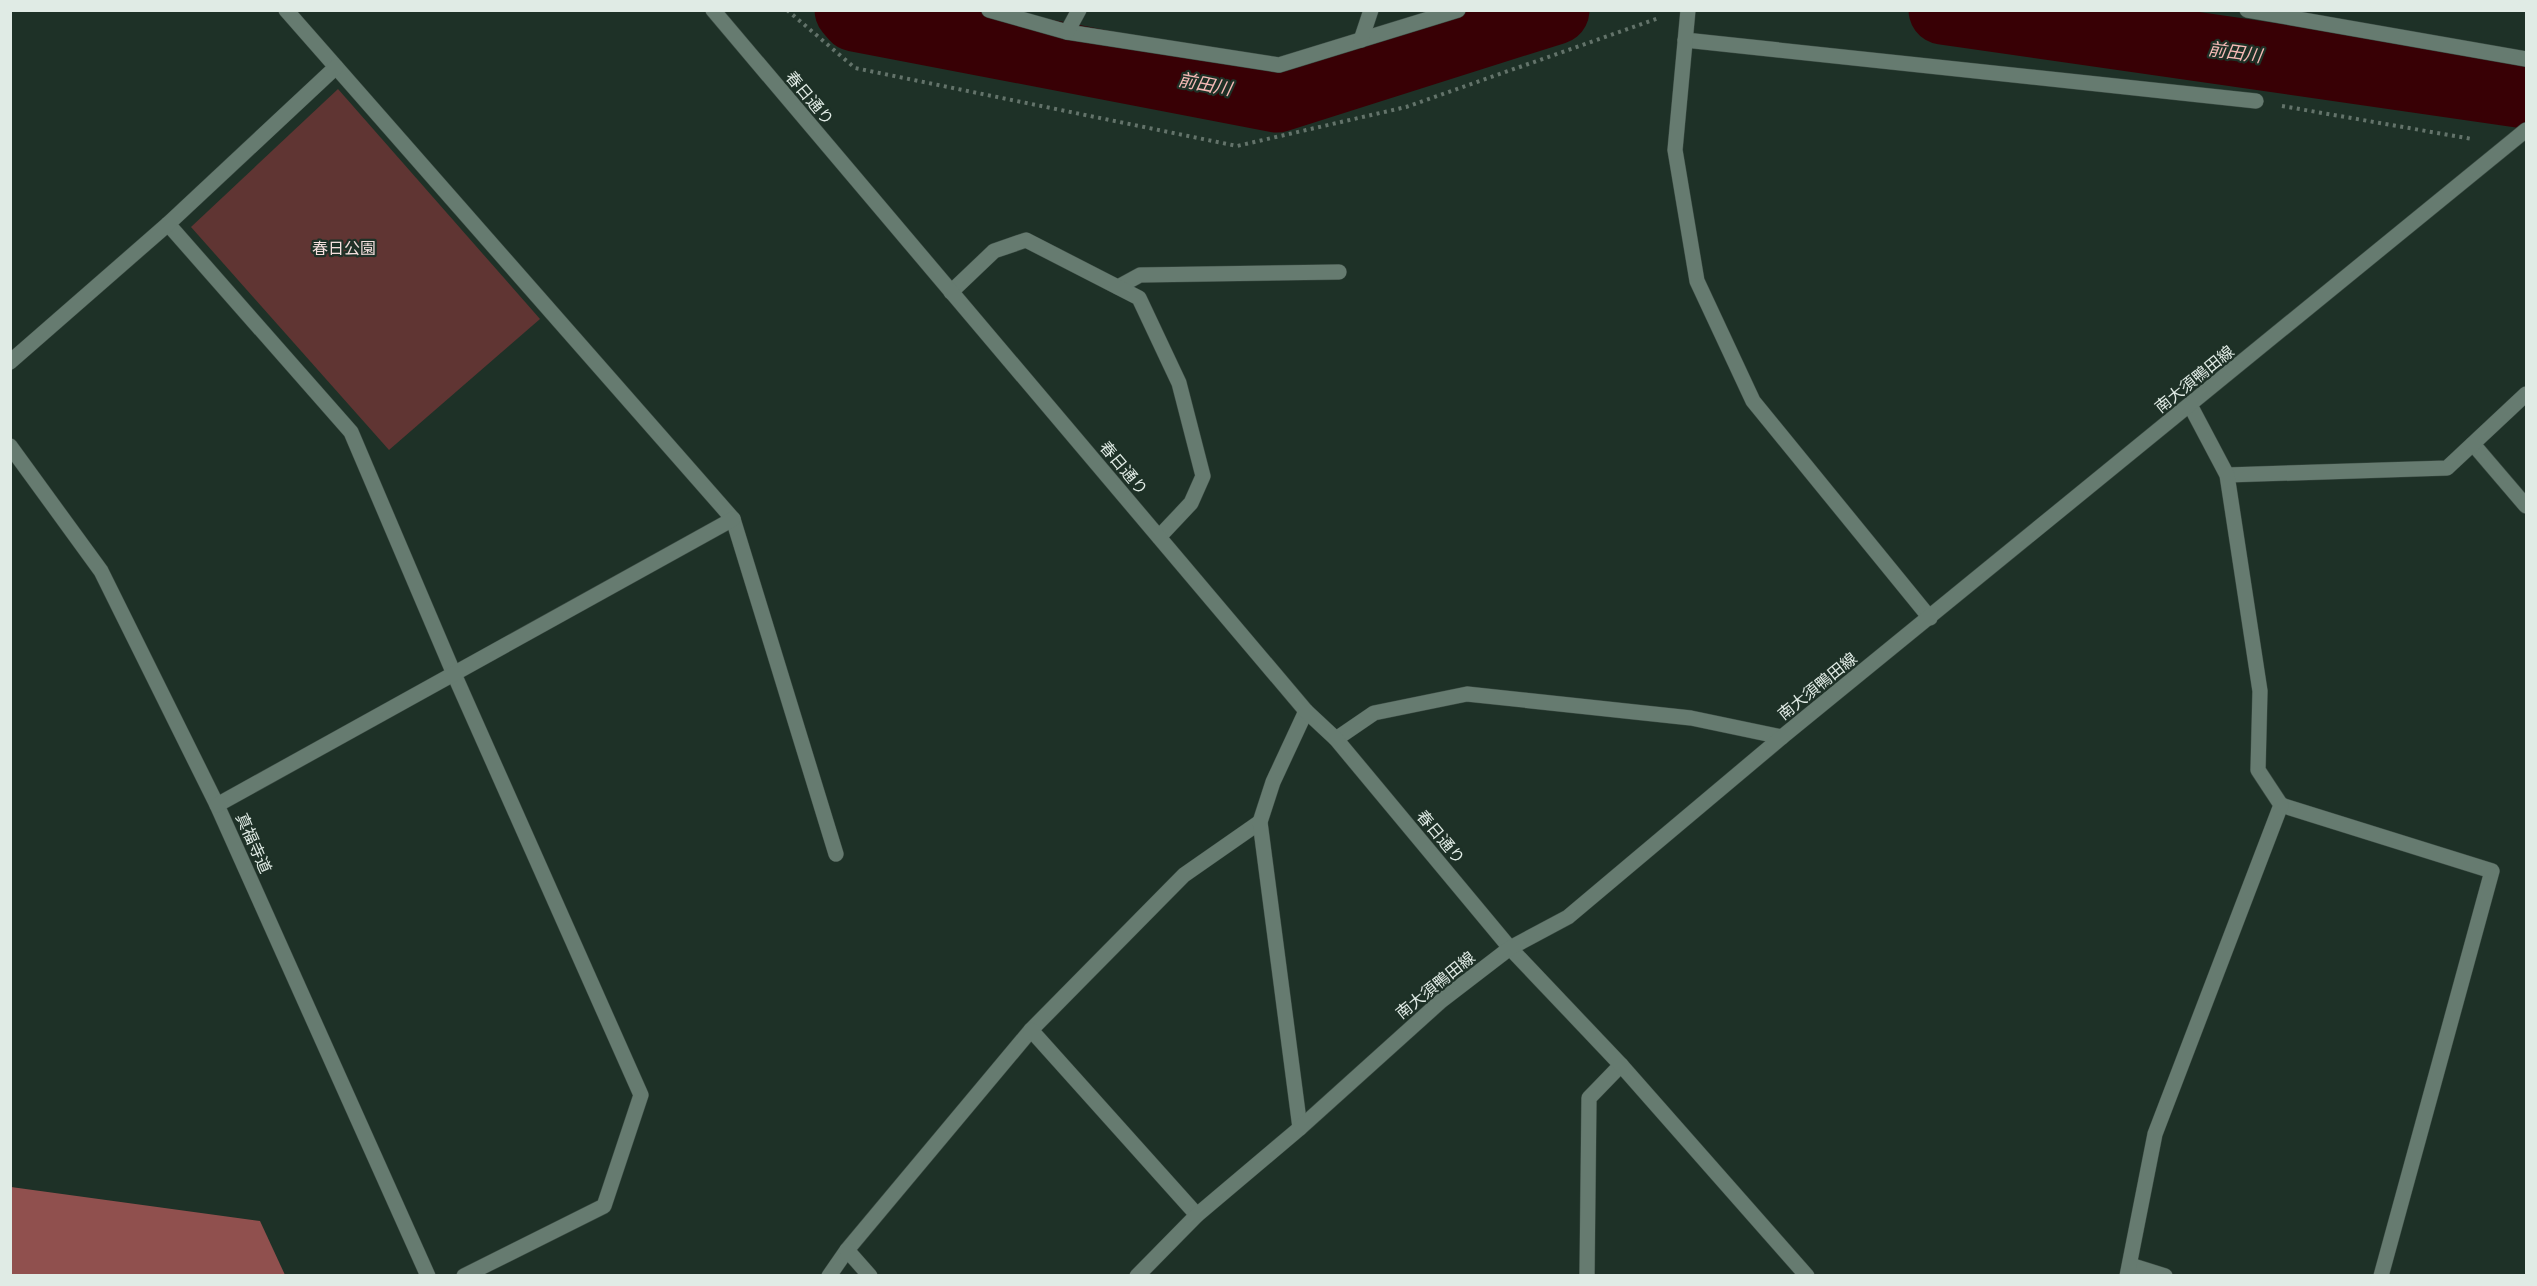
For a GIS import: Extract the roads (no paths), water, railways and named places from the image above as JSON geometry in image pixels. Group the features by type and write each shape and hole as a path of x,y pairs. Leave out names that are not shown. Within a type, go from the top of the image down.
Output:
{"street":[{"path":"286,10 733,519 836,854"},
{"name":"春日通り","path":"713,10 1306,711 1335,740 1510,948 1621,1065 1807,1275"},
{"path":"989,10 1067,32 1279,65 1458,10"},
{"path":"1067,32 1079,10"},
{"path":"1360,40 1371,10"},
{"path":"1688,10 1675,150 1697,281 1753,401 1930,618"},
{"path":"2247,10 2273,12 2526,59"},
{"path":"1685,40 2256,101"},
{"path":"10,362 168,224 336,67"},
{"name":"南大須鴨田線","path":"1137,1275 1197,1215 1300,1128 1441,1001 1510,948 1568,917 1782,737 2526,129"},
{"path":"168,224 351,432 454,674 641,1095 604,1206 464,1275"},
{"path":"951,292 994,251 1026,240 1138,298 1179,383 1203,476 1191,503 1159,537"},
{"path":"1118,288 1140,276 1338,272"},
{"path":"2227,475 2447,468 2526,394"},
{"path":"2190,405 2227,475 2260,691 2258,770 2281,805 2492,871 2381,1275"},
{"path":"2474,444 2526,506"},
{"name":"真福寺道","path":"10,446 101,571 217,805 428,1275"},
{"path":"217,805 733,519"},
{"path":"1335,740 1374,713 1467,694 1691,718 1782,737"},
{"path":"1300,1128 1260,822 1273,782 1306,711"},
{"path":"2165,1275 2128,1270 2155,1134 2281,805"},
{"path":"829,1275 847,1250 1031,1030 1184,875 1260,822"},
{"path":"1031,1030 1197,1215"},
{"path":"1587,1275 1589,1098 1621,1065"},
{"path":"847,1250 870,1275"}],"waterway":[{"name":"前田川","path":"849,10 855,17 1277,98 1555,10"},
{"name":"前田川","path":"1943,10 2526,94"}],"park label":[{"name":"春日公園","path":"344,248"}]}
